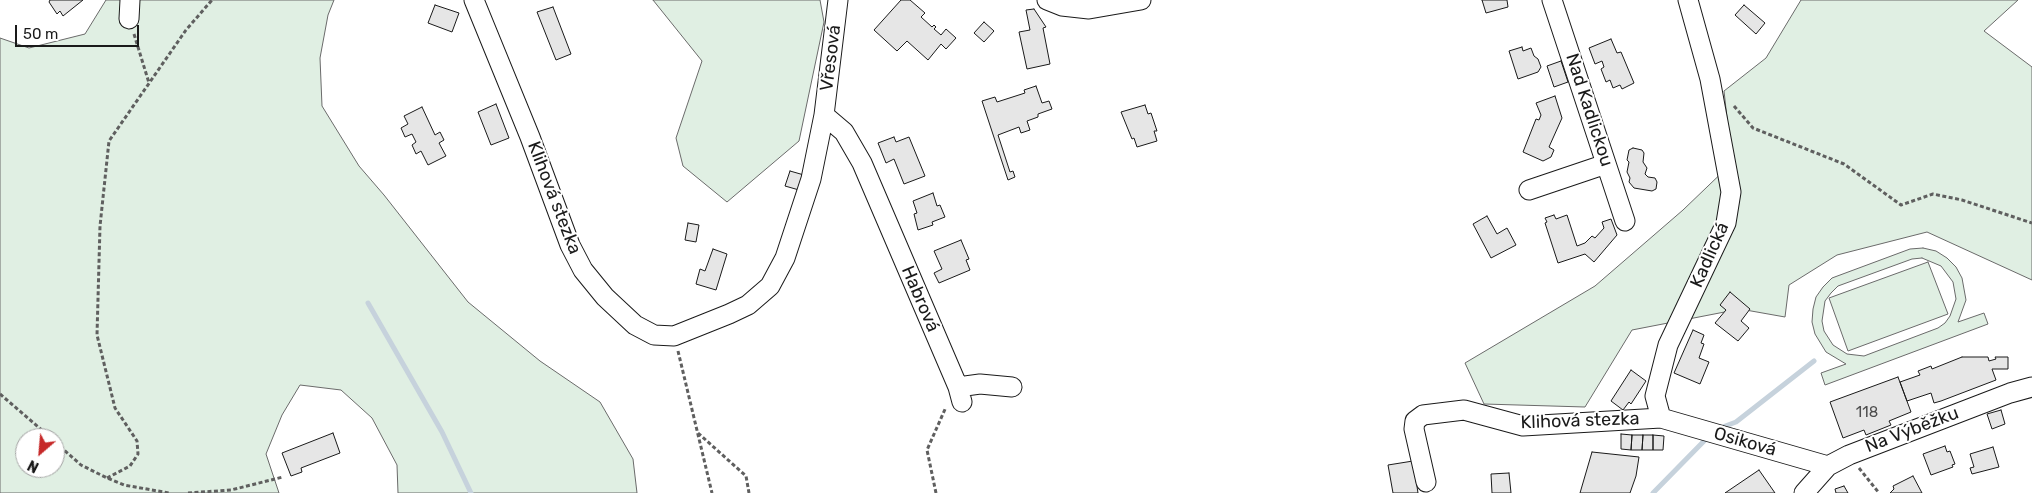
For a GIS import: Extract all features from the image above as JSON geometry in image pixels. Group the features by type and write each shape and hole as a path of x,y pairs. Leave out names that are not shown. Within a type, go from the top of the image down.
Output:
{"street":[{"path":"129,19 130,0"},
{"name":"Klihová stezka","path":"474,0 517,103 570,245 583,270 605,297 635,324 654,335 674,336 729,314 748,305 770,286 785,258 811,179 824,115"},
{"name":"Vřesová","path":"824,115 838,0"},
{"path":"1047,0 1062,6 1089,9 1141,0"},
{"name":"Nad Kadlickou","path":"1552,0 1625,221"},
{"name":"Kadlická","path":"1661,418 1655,396 1668,345 1726,223 1731,192 1710,80 1688,0"},
{"name":"Habrová","path":"824,115 844,132 862,163 960,394"},
{"path":"1529,190 1606,164"},
{"path":"960,394 980,384 1012,387"},
{"name":"Na Výběžku","path":"1804,493 1828,466 1849,455 2010,393 2032,387"},
{"name":"Klihová stezka","path":"1426,482 1414,429 1416,421 1423,415 1464,410 1523,426 1661,418"},
{"name":"Osiková","path":"1661,418 1828,466"}],"path":[{"path":"107,478 130,466 138,454 137,442 115,408 97,335 100,226 109,141 186,30 212,0"},
{"path":"129,19 149,83"},
{"path":"1728,100 1753,128 1844,164 1901,205 1933,194 1962,200 2032,223"},
{"path":"674,336 712,493"},
{"path":"0,394 39,428"},
{"path":"936,493 927,450 941,416 960,394"},
{"path":"698,433 746,476 749,493"},
{"path":"65,451 81,465 124,485 169,493"},
{"path":"1849,455 1879,493"},
{"path":"188,493 231,490 283,477"}],"green space":[{"path":"106,0 334,0 328,15 320,58 322,106 359,166 468,302 540,361 600,402 633,459 637,493 398,493 397,465 372,418 341,390 300,385 282,415 266,454 279,493 0,493 0,38 29,48 85,34"},
{"path":"653,0 820,0 824,22 799,141 727,202 683,166 676,138 702,61"},
{"path":"1801,0 2018,0 1984,31 2032,67 2032,280 1927,232 1837,255 1789,285 1785,317 1740,309 1632,330 1585,407 1484,404 1465,363 1595,286 1683,210 1732,163 1724,91 1766,58"},
{"path":"1923,248 1936,251 1956,267 1962,278 1966,300 1958,322 1984,313 1988,324 1825,385 1821,373 1846,364 1826,352 1815,334 1812,322 1816,297 1832,278 1910,249","holes":["1922,258 1941,266 1953,282 1956,299 1950,316 1938,328 1864,356 1847,354 1833,345 1824,331 1822,321 1825,301 1838,286 1912,259"]},
{"path":"1928,262 1948,314 1848,351 1829,298"}],"building":[{"path":"50,0 83,0 63,16 60,11 57,14 49,2"},
{"path":"901,0 910,0 925,13 921,17 932,27 934,25 936,27 934,29 941,35 946,29 956,38 946,49 941,44 928,60 907,41 897,51 874,30"},
{"path":"1482,0 1507,0 1508,7 1486,13"},
{"path":"435,5 459,13 452,32 428,23"},
{"path":"1744,5 1765,23 1756,34 1735,15"},
{"path":"553,7 571,54 556,60 537,12"},
{"path":"1034,9 1046,27 1043,28 1050,64 1027,69 1019,32 1030,30 1026,10"},
{"path":"984,22 994,31 984,42 974,33"},
{"path":"1611,39 1617,53 1621,52 1634,83 1622,89 1620,85 1613,88 1610,80 1606,82 1601,69 1604,67 1602,61 1595,64 1589,48"},
{"path":"1522,47 1523,51 1531,48 1541,67 1538,72 1518,79 1509,51"},
{"path":"1561,61 1568,82 1554,87 1547,66"},
{"path":"1036,86 1042,103 1049,101 1052,109 1038,114 1038,117 1027,121 1030,130 1021,133 1019,127 998,135 1010,172 1013,171 1015,177 1008,180 982,101 995,97 997,102 1025,93 1024,90"},
{"path":"1555,96 1562,118 1549,147 1554,150 1551,157 1543,161 1523,152 1536,119 1539,120 1541,115 1536,103"},
{"path":"496,104 509,138 491,145 478,112"},
{"path":"1145,105 1148,114 1151,113 1157,131 1154,131 1157,141 1137,147 1121,112"},
{"path":"422,107 435,135 440,132 444,140 439,143 446,156 428,165 421,151 416,154 412,145 416,142 412,134 405,137 401,128 408,124 404,116"},
{"path":"894,137 896,142 909,137 925,176 904,184 894,159 886,163 878,143"},
{"path":"1633,148 1642,150 1644,153 1643,162 1647,168 1645,174 1648,177 1655,178 1657,182 1656,189 1652,191 1634,188 1629,182 1630,178 1627,172 1629,162 1627,160 1629,150"},
{"path":"790,171 804,175 799,190 785,186"},
{"path":"933,193 937,206 940,205 945,217 932,222 933,225 918,230 914,214 917,213 913,201"},
{"path":"1554,215 1556,219 1567,215 1577,246 1585,243 1592,236 1595,238 1604,228 1602,222 1611,219 1617,235 1594,262 1585,254 1558,263 1545,223 1547,222 1545,218"},
{"path":"1487,216 1497,234 1507,228 1516,245 1491,258 1473,224"},
{"path":"688,223 699,225 696,242 685,240"},
{"path":"961,240 969,259 966,260 970,270 939,283 934,273 942,269 934,251"},
{"path":"713,249 727,254 716,290 696,284 700,269 705,271"},
{"path":"1730,292 1750,309 1741,321 1749,328 1738,341 1715,323 1726,310 1720,305"},
{"path":"1693,330 1704,335 1701,343 1704,344 1699,358 1709,362 1700,384 1674,373"},
{"path":"1962,357 1988,357 1989,361 1996,359 1995,357 2008,357 2008,369 1992,369 1996,380 1941,401 1934,403 1931,393 1907,401 1900,382 1920,375 1918,371 1931,366 1932,369"},
{"path":"1631,370 1646,381 1631,404 1629,402 1623,410 1611,401"},
{"path":"1898,377 1911,412 1889,421 1891,425 1866,435 1864,430 1843,438 1830,402"},
{"path":"2001,410 2005,424 1992,429 1987,414"},
{"path":"333,433 340,453 301,468 302,472 291,476 282,453"},
{"path":"1621,434 1632,435 1631,450 1621,449"},
{"path":"1632,435 1643,435 1642,450 1631,450"},
{"path":"1643,435 1653,435 1653,450 1642,450"},
{"path":"1653,435 1664,436 1663,450 1653,450"},
{"path":"1945,446 1947,452 1950,451 1955,464 1952,465 1953,467 1931,475 1923,454"},
{"path":"1993,447 1999,467 1972,474 1970,468 1974,467 1970,454"},
{"path":"1592,452 1639,457 1636,476 1630,493 1580,493"},
{"path":"1413,461 1418,493 1393,493 1388,465"},
{"path":"1759,470 1775,493 1725,493"},
{"path":"1509,473 1511,493 1492,493 1491,474"},
{"path":"1913,476 1922,493 1890,493 1894,489 1893,486"},
{"path":"1844,486 1848,493 1836,493 1835,489"}],"waterway":[{"path":"368,303 442,432 471,493"},
{"path":"1720,428 1736,422 1814,361"},
{"path":"1653,493 1706,439"}]}
